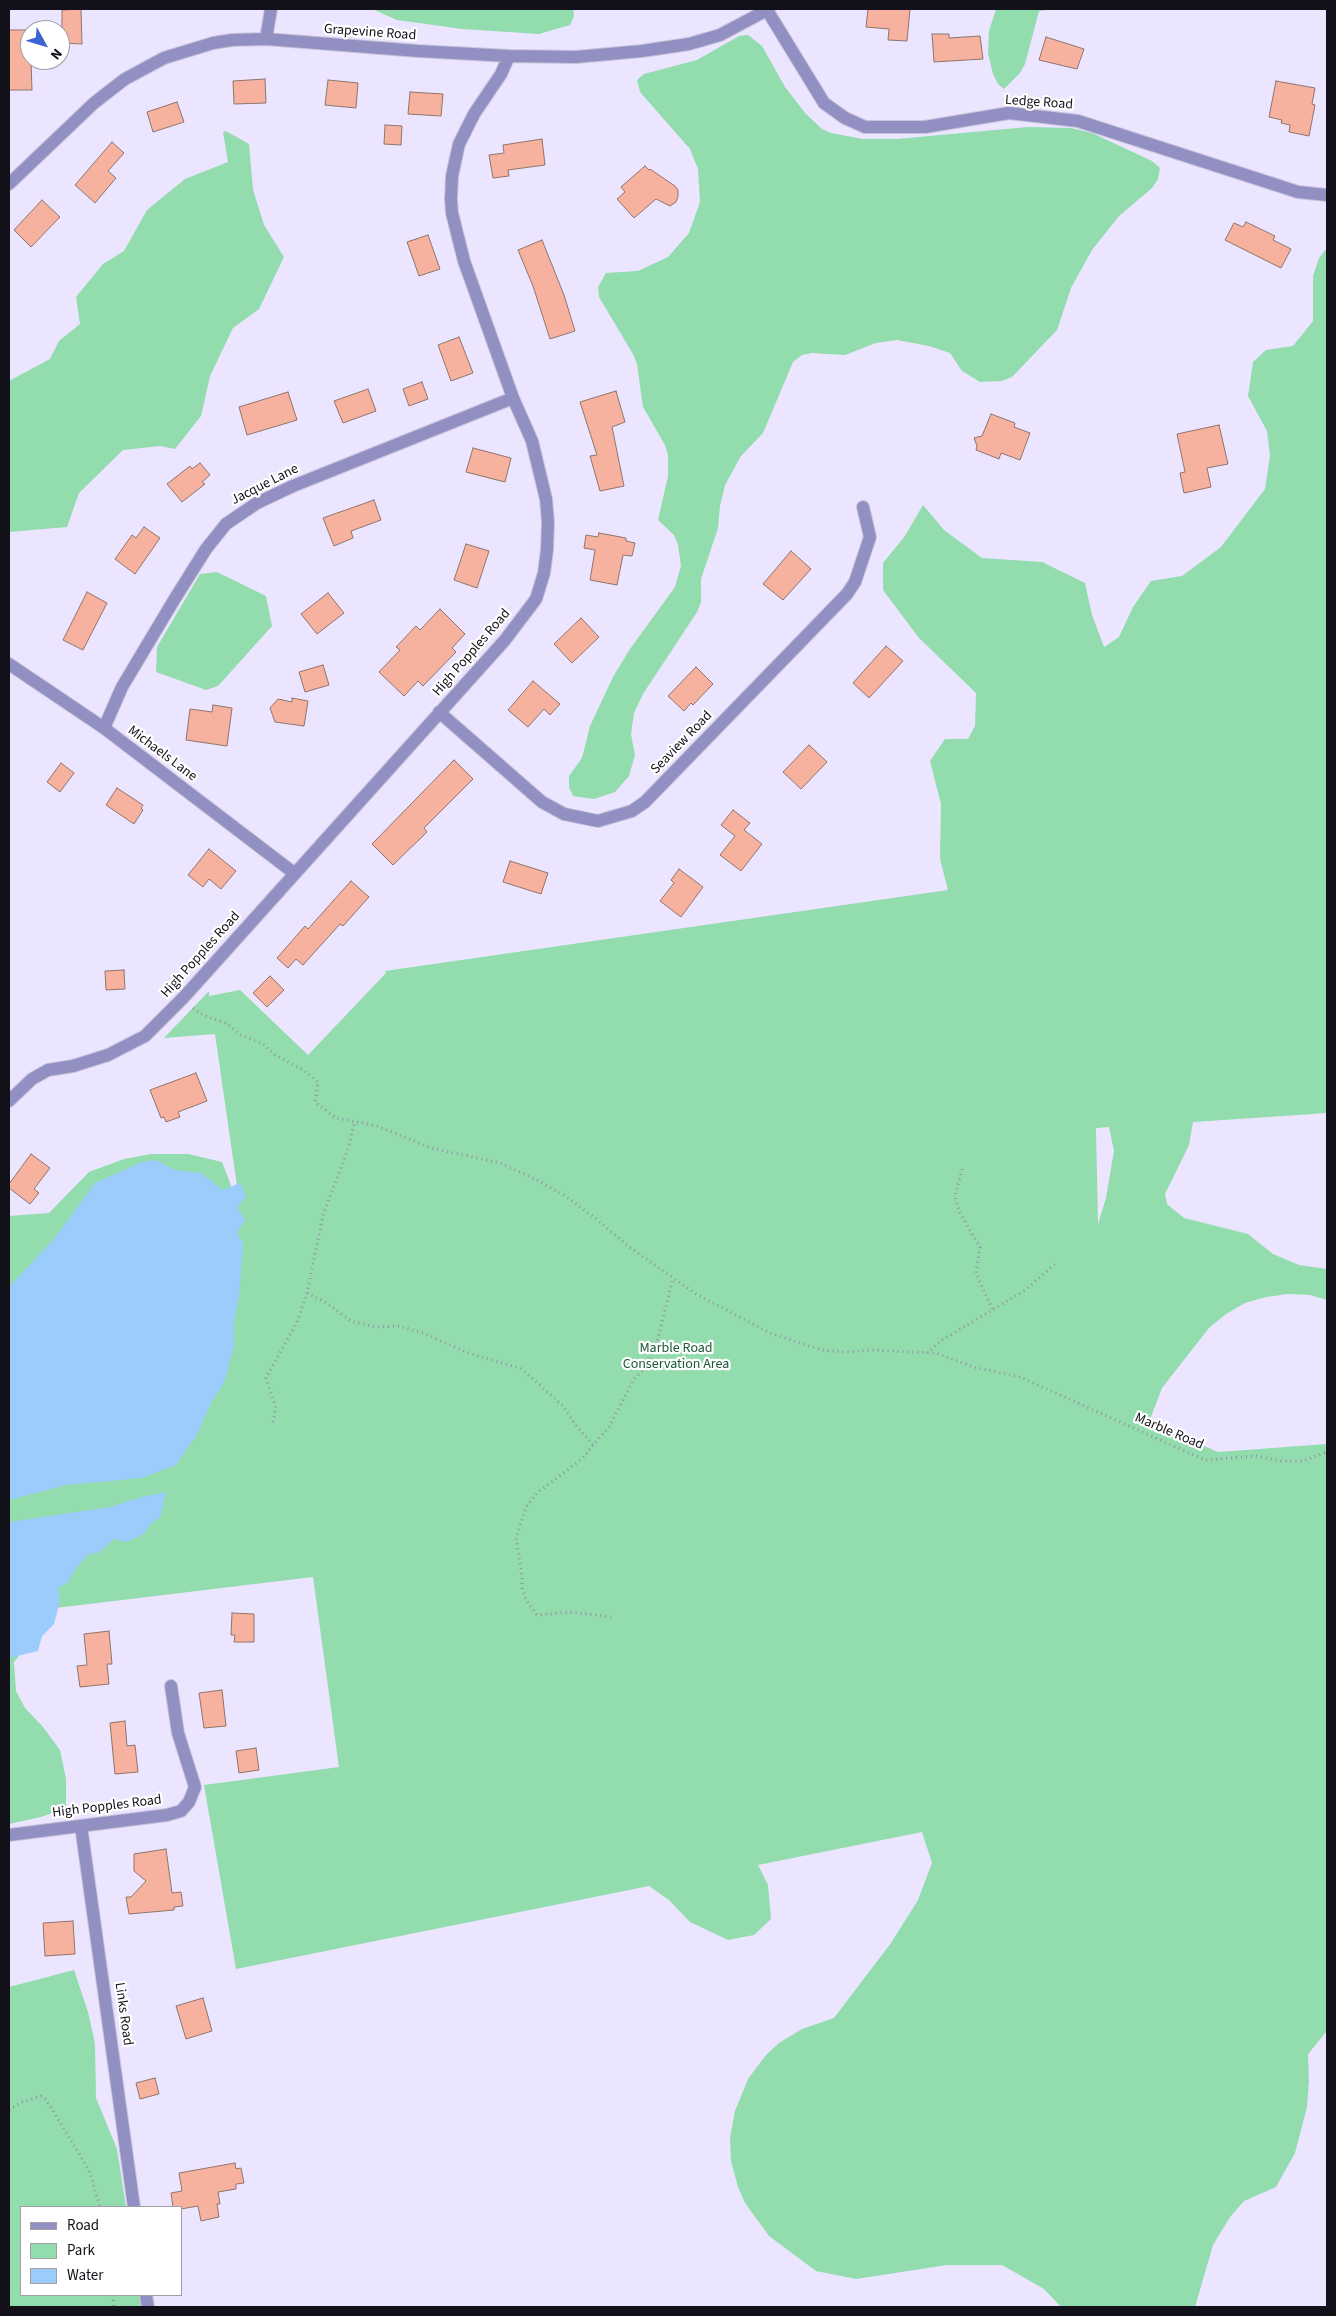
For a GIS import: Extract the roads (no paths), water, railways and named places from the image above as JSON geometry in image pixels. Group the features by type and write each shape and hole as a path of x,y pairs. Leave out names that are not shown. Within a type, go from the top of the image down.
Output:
{"street":[{"path":"266,38 271,9"},
{"name":"Grapevine Road","path":"9,184 94,103 135,72 164,58 196,47 232,40 266,38 347,46 509,56 600,55 689,44 720,35 768,10"},
{"name":"Ledge Road","path":"768,10 824,103 845,118 865,127 924,127 1009,113 1078,121 1298,192 1327,195"},
{"name":"High Popples Road","path":"9,1101 32,1079 48,1070 73,1066 108,1055 145,1036 181,1001 524,617 536,598 544,573 548,522 546,500 532,441 513,398 464,261 452,213 451,199 452,176 459,144 474,114 501,74 509,56"},
{"name":"Jacque Lane","path":"104,728 122,687 206,549 234,518 257,503 293,486 513,398"},
{"name":"Seaview Road","path":"439,712 542,802 564,814 598,821 632,811 645,802 847,594 855,582 870,537 863,506"},
{"name":"Michaels Lane","path":"9,664 104,728 294,873"},
{"name":"High Popples Road","path":"9,1835 167,1815 181,1811 189,1802 195,1787 178,1733 171,1686"},
{"name":"Links Road","path":"81,1826 134,2206"}],"water":[{"path":"156,1160 175,1170 201,1173 223,1190 240,1183 246,1196 237,1208 245,1219 237,1233 243,1243 239,1297 234,1321 234,1346 224,1383 213,1399 196,1436 176,1465 142,1478 66,1485 9,1500 9,1287 54,1239 95,1183 142,1162"},
{"path":"166,1492 160,1518 151,1523 144,1534 127,1542 114,1539 98,1553 89,1554 76,1568 68,1582 58,1588 60,1601 54,1624 42,1636 38,1651 9,1658 9,1522 110,1507"}],"park label":[{"name":"Marble Road Conservation Area","path":"676,1358"}]}
